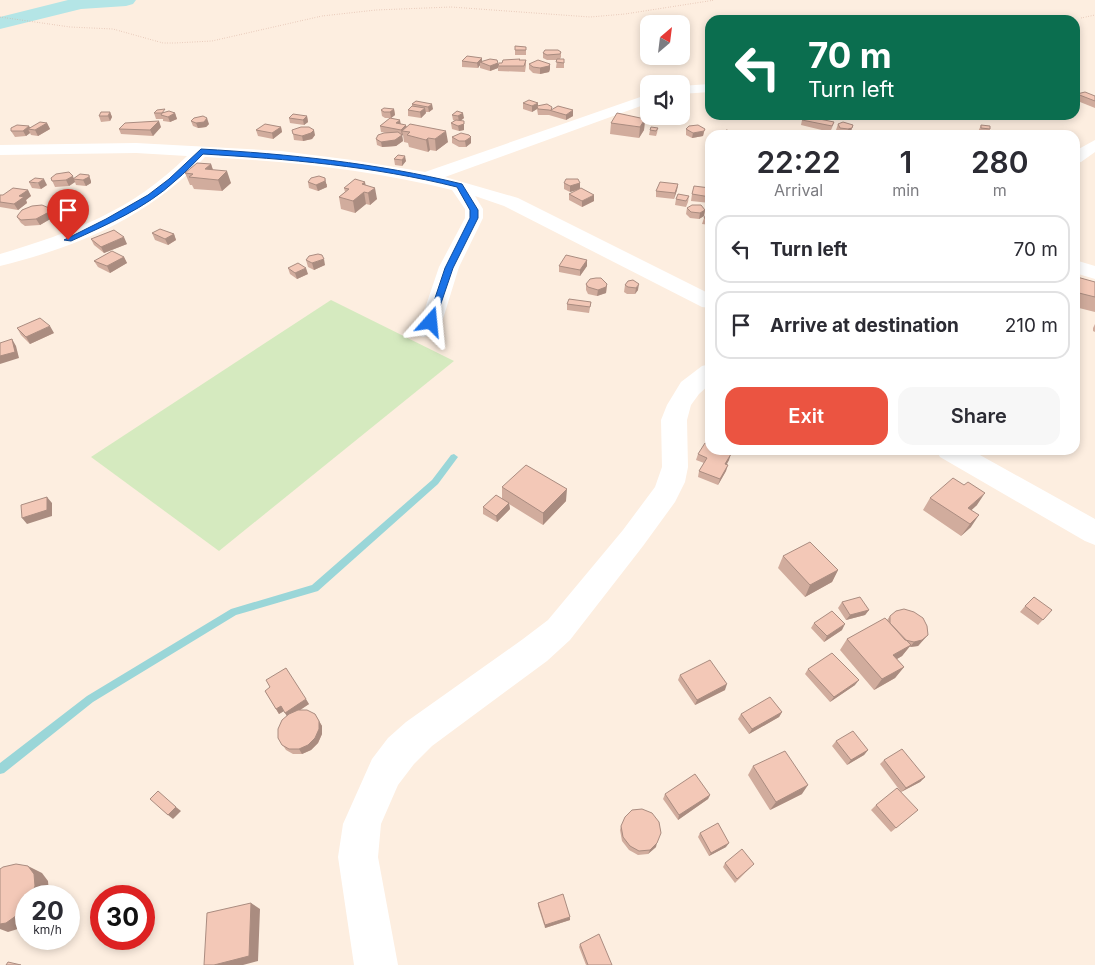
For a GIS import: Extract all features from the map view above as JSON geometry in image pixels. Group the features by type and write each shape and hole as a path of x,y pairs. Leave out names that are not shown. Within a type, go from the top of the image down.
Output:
{"street":[{"path":"690,89 705,88"},
{"path":"426,178 640,102"},
{"path":"1080,155 1095,145"},
{"path":"0,150 108,147 281,156 352,165 426,178 511,202 705,299"},
{"path":"0,260 68,240 109,221 172,181 201,152"},
{"path":"423,330 431,322 449,268 474,218 474,210 459,186"},
{"path":"1080,268 1095,273"},
{"path":"376,965 358,857 362,824 385,772 401,750 419,734 535,650 559,630 633,538 665,494 671,482 674,467 674,420 678,405 690,388 705,376"},
{"path":"958,455 1095,533"}],"path":[{"path":"0,16 70,27 113,30 163,43 175,43 212,40 322,16 376,10 451,7 590,17 625,14 715,0"},
{"path":"1081,18 1095,15"}],"green space":[{"path":"331,300 454,361 219,551 91,457"}],"building":[{"path":"515,46 526,47 526,50 515,50"},
{"path":"545,50 558,50 561,52 560,54 547,55 543,53"},
{"path":"467,56 482,58 477,63 462,61"},
{"path":"490,59 497,60 498,63 490,66 480,62"},
{"path":"557,59 564,59 564,63 556,62"},
{"path":"503,60 526,60 524,66 498,66"},
{"path":"538,60 550,64 540,68 529,64"},
{"path":"1085,92 1095,96 1095,101 1080,95 1080,93"},
{"path":"529,100 538,103 532,106 523,103"},
{"path":"416,101 432,104 428,107 412,104"},
{"path":"547,104 552,107 551,110 558,106 573,110 566,115 538,109 537,106"},
{"path":"412,106 425,108 420,112 408,110"},
{"path":"384,108 394,109 390,112 384,112 381,110"},
{"path":"165,109 162,113 154,113 157,110"},
{"path":"169,111 175,113 168,117 161,115 162,113"},
{"path":"457,111 463,113 458,116 452,115"},
{"path":"101,112 110,112 108,116 99,116"},
{"path":"617,113 640,118 641,125 640,127 611,123"},
{"path":"293,114 307,116 303,120 289,118"},
{"path":"203,116 207,118 204,122 196,123 191,121 194,118"},
{"path":"390,118 400,120 396,123 406,125 401,130 380,126"},
{"path":"456,120 464,121 464,124 458,126 451,123"},
{"path":"802,120 834,122 832,126"},
{"path":"159,121 150,130 119,129 125,123"},
{"path":"40,122 47,123 35,130 28,129"},
{"path":"843,122 853,125 852,128 840,128 838,124"},
{"path":"265,124 281,127 272,133 256,130"},
{"path":"410,124 446,131 435,139 428,138 426,140 407,135 410,132 402,131"},
{"path":"17,125 29,126 23,131 11,131 11,128"},
{"path":"698,125 705,129 704,131 693,133 686,129 689,126"},
{"path":"981,125 990,126 990,129 981,128"},
{"path":"309,127 314,130 302,136 293,134 292,130"},
{"path":"651,127 658,128 656,131 650,130"},
{"path":"398,132 402,135 395,140 381,142 376,139 378,135 384,133"},
{"path":"461,133 471,137 465,141 459,141 452,137"},
{"path":"398,155 405,156 402,160 394,159"},
{"path":"197,163 211,164 205,169 227,171 218,180 189,177 193,174 185,173"},
{"path":"69,172 73,176 66,180 52,181 51,178 56,174"},
{"path":"80,174 89,175 89,177 83,180 73,179"},
{"path":"319,176 325,178 325,181 316,185 308,182 311,178"},
{"path":"35,178 44,179 38,183 29,182"},
{"path":"355,179 365,182 362,184 375,188 368,193 364,192 353,201 339,197 349,189 344,188"},
{"path":"566,179 578,179 580,183 570,186 564,183"},
{"path":"660,182 678,184 675,193 656,191"},
{"path":"694,186 705,187 705,196 692,194"},
{"path":"13,188 28,190 19,196 24,197 14,204 0,202 0,195"},
{"path":"581,188 594,195 582,201 569,194"},
{"path":"678,194 689,196 686,201 676,199"},
{"path":"42,205 49,208 49,212 36,219 21,220 17,217 22,210"},
{"path":"692,205 701,205 705,210 700,213 691,212 687,208"},
{"path":"160,229 174,234 165,239 152,233"},
{"path":"114,230 124,237 101,247 91,239"},
{"path":"112,251 124,257 107,266 94,261"},
{"path":"322,255 324,259 312,263 306,260 309,256"},
{"path":"566,255 587,260 580,270 559,266"},
{"path":"298,263 306,268 295,273 288,268"},
{"path":"601,278 607,284 606,287 598,290 588,287 586,284 590,279"},
{"path":"1080,278 1095,282 1095,297 1080,293"},
{"path":"633,280 639,284 636,288 625,285 628,281"},
{"path":"569,299 591,302 590,307 567,304"},
{"path":"40,318 50,326 26,337 17,328"},
{"path":"12,339 15,352 0,356 0,343"},
{"path":"705,443 705,455 730,455 725,464 728,465 720,479 699,471 707,458 698,454"},
{"path":"526,465 567,489 543,513 502,487"},
{"path":"953,478 964,485 968,482 985,493 968,508 979,515 970,524 930,498"},
{"path":"496,495 509,503 496,516 483,507"},
{"path":"47,497 47,510 22,518 21,505"},
{"path":"810,542 838,570 810,585 783,556"},
{"path":"860,597 869,610 850,615 842,602"},
{"path":"1034,597 1052,610 1043,620 1025,606"},
{"path":"904,609 914,612 923,618 927,626 928,635 922,640 914,642 905,640 890,623 890,616 896,611"},
{"path":"832,611 845,624 827,636 814,623"},
{"path":"885,618 911,645 893,655 904,667 882,679 847,639"},
{"path":"832,653 859,680 834,697 808,669"},
{"path":"710,660 727,684 697,700 680,675"},
{"path":"286,668 306,699 285,713 281,706 276,709 265,691 270,687 266,680"},
{"path":"770,697 782,712 752,729 741,714"},
{"path":"298,710 307,710 315,714 319,721 319,729 315,738 308,745 299,749 289,749 282,745 278,738 278,729 282,720"},
{"path":"853,731 868,750 851,760 836,741"},
{"path":"902,749 925,777 906,788 884,760"},
{"path":"785,751 808,785 776,802 753,766"},
{"path":"695,774 710,795 679,815 665,794"},
{"path":"897,788 918,810 896,828 876,805"},
{"path":"158,791 176,807 168,815 150,799"},
{"path":"642,809 652,813 659,822 661,833 657,843 650,850 639,851 630,846 623,837 621,826 625,817 632,810"},
{"path":"718,823 729,843 711,853 700,833"},
{"path":"742,849 754,864 737,879 725,863"},
{"path":"16,864 28,866 34,874 35,885 15,885 15,917 6,923 0,924 0,869"},
{"path":"563,894 570,917 545,925 538,903"},
{"path":"251,903 249,956 214,965 204,965 207,913"},
{"path":"599,934 612,965 588,965 580,944"},
{"path":"8,962 21,965 6,965"}],"waterway":[{"path":"0,23 81,3 126,0"},
{"path":"0,769 90,699 234,612 315,588 435,482 454,457"}],"route":[{"path":"68,240 131,209 172,181 201,152 281,156 352,165 426,178 459,186 474,210 474,218 449,268 431,322"}]}
